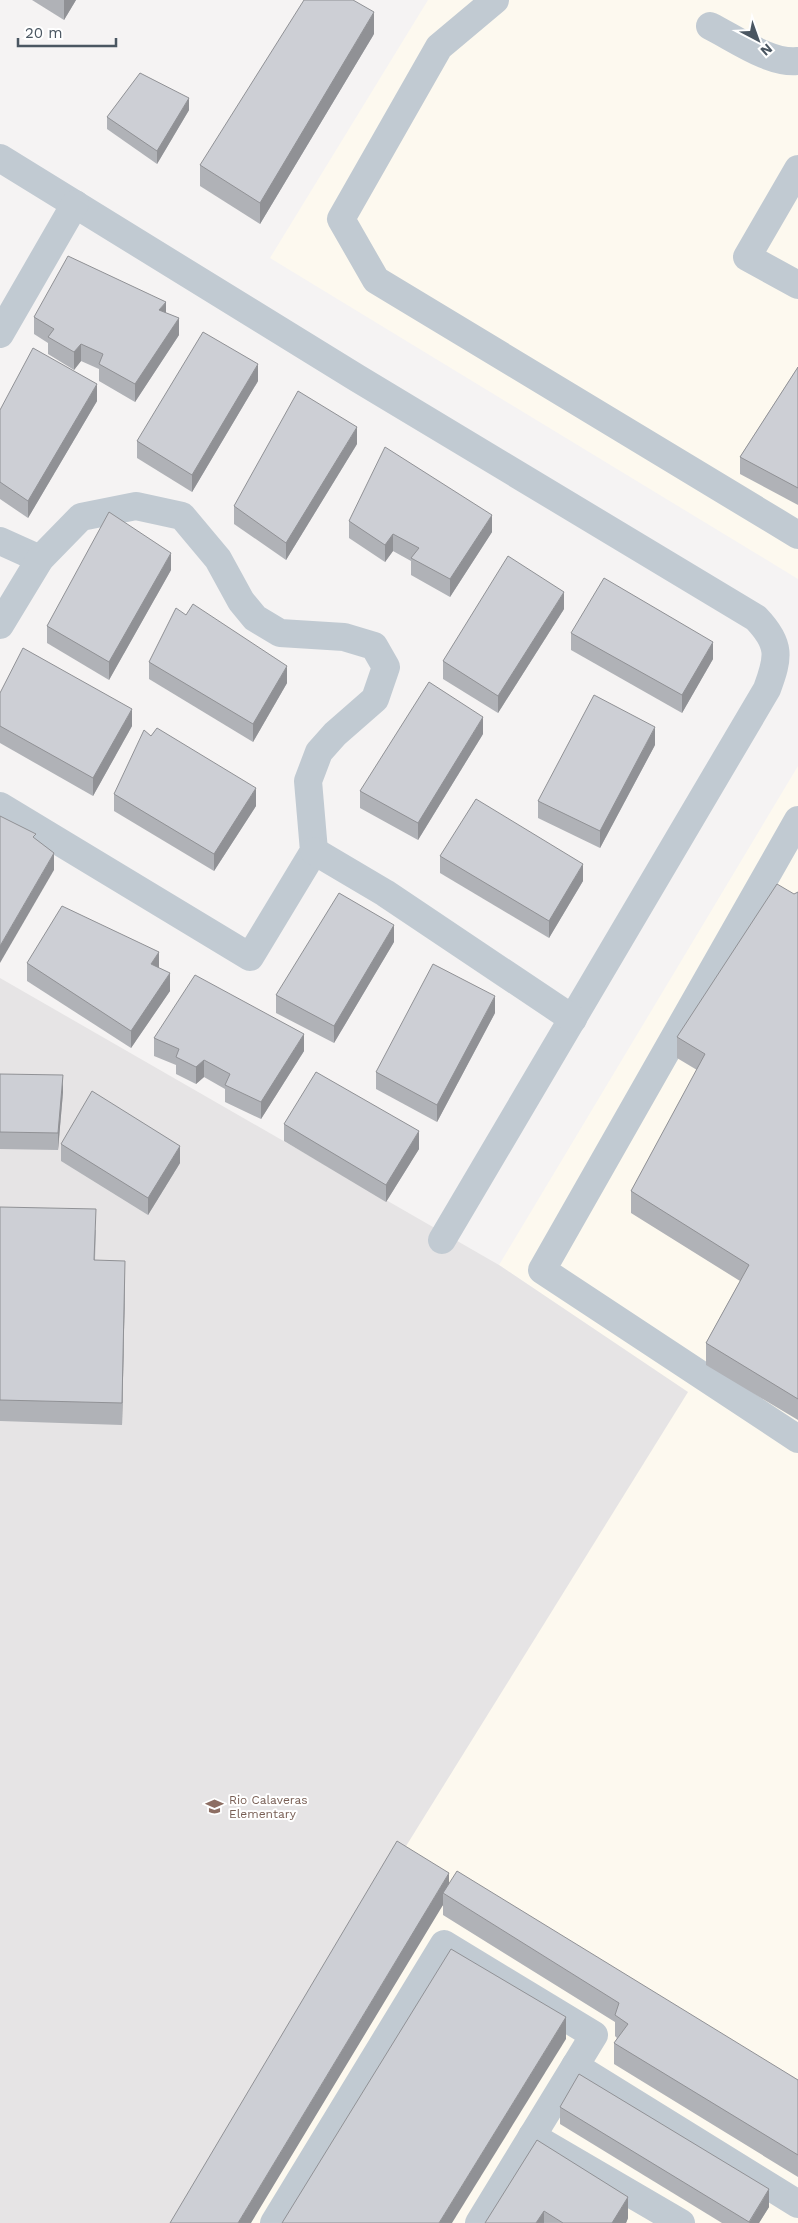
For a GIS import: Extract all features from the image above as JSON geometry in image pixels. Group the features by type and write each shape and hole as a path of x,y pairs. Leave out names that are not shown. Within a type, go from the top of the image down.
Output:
{"lane":[{"path":"495,0 439,47 341,219 376,280 798,535"},
{"path":"710,26 772,59 785,62 798,61"},
{"path":"0,158 756,618 771,633 777,661 767,689 442,1240"},
{"path":"798,169 747,257 798,285"},
{"path":"0,334 75,204"},
{"path":"0,625 40,559 81,517 136,506 182,516 218,559 241,601 255,618 280,633 344,637 374,646 386,667 375,699 335,734 319,752 308,781 314,851 250,957 0,806"},
{"path":"0,541 40,559"},
{"path":"798,820 542,1270 798,1439"},
{"path":"314,851 385,893 573,1019"},
{"path":"274,2223 444,1944 594,2035 478,2223"},
{"path":"575,2066 798,2204"},
{"path":"532,2136 681,2223"},
{"path":"795,2223 798,2218"}],"shaded area":[{"path":"428,0 798,0 798,579 270,258"},
{"path":"798,766 798,2223 172,2223 687,1392 499,1265"},
{"name":"Rio Calaveras Elementary","path":"0,978 499,1265 688,1392 172,2223 0,2223"}],"building":[{"path":"304,0 353,0 374,12 260,203 200,165"},
{"path":"140,73 189,98 157,151 107,117"},
{"path":"68,256 166,302 159,310 179,318 135,384 99,364 103,354 81,344 74,352 48,337 54,329 34,317"},
{"path":"203,332 258,364 192,475 137,441"},
{"path":"33,348 97,384 28,501 0,482 0,410"},
{"path":"798,367 798,488 740,457"},
{"path":"298,391 357,427 286,543 234,506"},
{"path":"385,447 492,515 450,579 411,558 419,548 393,534 385,545 349,521"},
{"path":"109,512 171,553 109,662 47,626"},
{"path":"508,556 564,592 498,696 443,661"},
{"path":"604,578 713,642 682,695 571,633"},
{"path":"193,604 287,666 253,724 149,662 176,608 186,615"},
{"path":"23,648 132,709 93,778 0,726 0,693"},
{"path":"429,682 483,717 418,823 360,791"},
{"path":"594,695 655,727 600,831 538,801"},
{"path":"157,728 256,788 214,854 114,794 144,730 151,736"},
{"path":"476,799 583,864 549,921 440,856"},
{"path":"0,816 36,834 33,837 54,853 0,946"},
{"path":"777,884 794,894 798,892 798,1399 706,1343 749,1265 631,1191 705,1054 677,1037"},
{"path":"339,893 394,925 334,1026 276,995"},
{"path":"62,906 159,952 151,964 170,973 131,1031 27,963"},
{"path":"433,964 495,996 437,1105 376,1072"},
{"path":"195,975 304,1034 261,1102 225,1085 230,1074 204,1060 196,1067 176,1057 179,1049 154,1038"},
{"path":"316,1072 419,1131 386,1185 284,1124"},
{"path":"0,1074 63,1075 58,1133 0,1132"},
{"path":"92,1091 180,1146 148,1198 61,1144"},
{"path":"0,1207 96,1209 94,1260 125,1261 122,1403 0,1400"},
{"path":"397,1841 449,1873 238,2223 170,2223"},
{"path":"457,1871 798,2080 798,2155 614,2043 628,2024 615,2015 619,2003 443,1893"},
{"path":"451,1949 566,2017 439,2223 282,2223"},
{"path":"579,2074 769,2189 749,2222 560,2107"},
{"path":"537,2140 628,2197 612,2223 563,2223 544,2211 536,2223 485,2223"}],"place":[{"name":"Rio Calaveras Elementary","path":"215,1807"}]}
